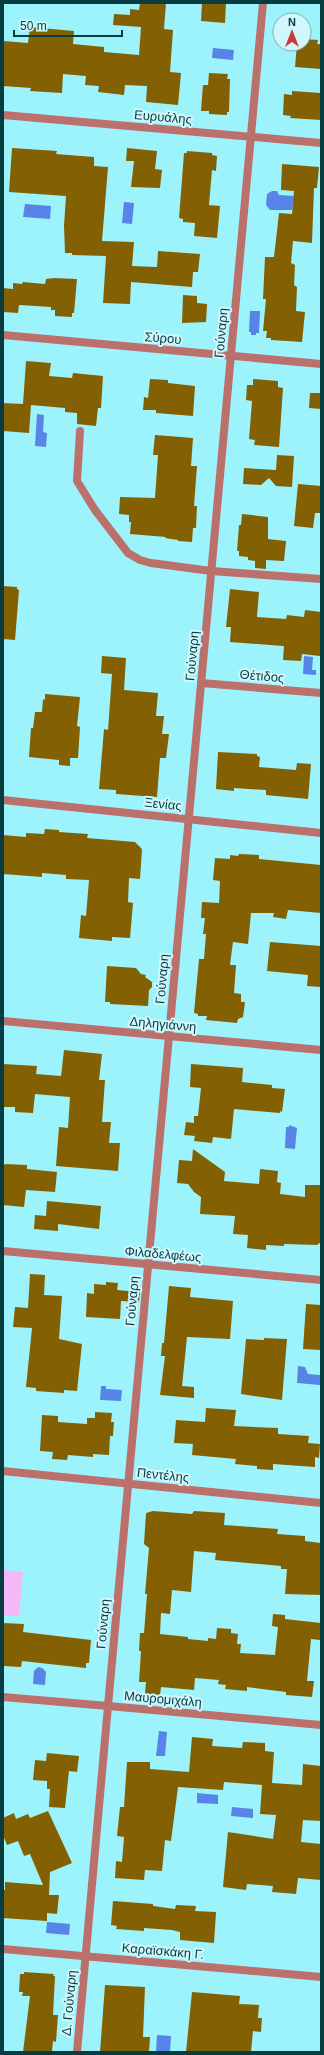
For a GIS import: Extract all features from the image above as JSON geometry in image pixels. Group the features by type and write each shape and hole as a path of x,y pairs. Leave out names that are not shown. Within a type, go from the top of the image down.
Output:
{"street":[{"name":"Γούναρη","path":"85,1957 263,3"},
{"name":"Ευρυάλης","path":"3,115 321,143"},
{"name":"Σύρου","path":"3,335 321,364"},
{"path":"80,431 77,481 95,510 128,553 140,560 151,563 211,571 321,579"},
{"name":"Θέτιδος","path":"201,682 321,693"},
{"name":"Ξενίας","path":"3,800 321,833"},
{"name":"Δηληγιάννη","path":"3,1021 321,1050"},
{"name":"Φιλαδελφέως","path":"3,1251 321,1280"},
{"name":"Πεντέλης","path":"3,1471 321,1503"},
{"name":"Μαυρομιχάλη","path":"3,1697 321,1725"},
{"name":"Καραϊσκάκη Γ.","path":"3,1949 321,1977"},
{"name":"Δ. Γούναρη","path":"77,2052 85,1957"}],"shaded area":[{"path":"3,1570 23,1572 19,1616 3,1615"}],"water":[{"path":"213,48 234,50 233,60 212,58"},
{"path":"272,191 277,191 279,195 294,196 292,210 270,210 266,205 267,194"},
{"path":"124,202 134,203 132,224 122,223"},
{"path":"25,204 51,206 50,219 23,217"},
{"path":"250,311 260,311 259,333 256,333 256,335 251,335 251,332 249,332"},
{"path":"37,414 44,415 43,432 47,433 46,447 35,446"},
{"path":"304,656 313,657 312,670 316,670 316,675 303,674"},
{"path":"289,1125 297,1128 295,1149 285,1148 286,1127 289,1127"},
{"path":"298,1366 305,1367 308,1374 320,1375 320,1385 297,1383"},
{"path":"101,1386 106,1386 106,1389 122,1390 121,1401 100,1400"},
{"path":"38,1667 42,1668 46,1672 45,1685 33,1684 34,1671"},
{"path":"159,1731 167,1732 165,1756 156,1756"},
{"path":"197,1793 218,1795 218,1804 197,1803"},
{"path":"232,1807 253,1809 253,1818 231,1816"},
{"path":"47,1922 70,1924 69,1935 46,1933"},
{"path":"157,2035 171,2036 170,2052 156,2052"}],"building":[{"path":"140,3 166,3 164,29 173,30 170,72 181,73 178,105 146,102 147,86 125,85 124,95 98,92 99,86 85,85 86,76 63,74 62,93 30,91 31,88 3,86 3,41 28,43 30,27 74,31 73,44 104,47 104,52 139,55 141,27 113,25 114,14 130,15 130,9 139,10"},
{"path":"202,3 226,3 225,23 201,21"},
{"path":"312,40 318,40 317,44 321,44 321,69 295,67 296,52 312,52"},
{"path":"209,73 228,74 227,79 230,79 229,112 227,112 227,115 209,114 209,111 201,111 203,85 208,85"},
{"path":"292,91 321,93 321,120 290,118 291,116 283,115 284,94 292,95"},
{"path":"12,148 57,151 56,154 94,157 94,166 108,167 102,241 134,242 132,266 157,267 158,251 200,254 198,272 193,272 192,287 131,282 130,304 103,303 106,256 72,255 72,253 65,253 64,225 66,196 9,192"},
{"path":"127,148 157,151 155,169 162,170 160,188 131,187 134,161 126,161"},
{"path":"187,151 212,153 212,155 217,156 216,171 212,170 209,205 220,206 217,238 194,236 195,223 183,222 183,219 179,218 184,153 187,153"},
{"path":"282,164 319,167 317,188 314,188 312,243 293,241 291,263 295,265 294,285 297,287 296,311 305,312 302,342 271,340 271,338 266,338 267,331 263,331 266,299 263,299 265,257 274,257 279,213 292,214 294,191 281,190"},
{"path":"46,279 77,279 74,313 72,313 72,317 55,316 55,310 51,310 51,307 19,305 18,313 3,312 3,288 13,289 13,283 22,284 23,282 45,284"},
{"path":"183,295 197,296 197,303 207,304 206,322 182,323"},
{"path":"26,361 51,363 49,376 72,378 73,373 103,376 101,408 98,408 96,426 77,424 77,413 65,412 65,408 31,405 29,433 3,431 3,403 23,404"},
{"path":"150,379 168,380 168,383 195,386 193,416 156,413 156,410 143,410 144,397 148,398"},
{"path":"253,379 278,381 278,387 283,388 279,447 254,445 255,440 249,439 252,401 246,400 247,385 253,385"},
{"path":"310,393 321,393 321,409 309,408"},
{"path":"155,435 193,438 191,466 197,466 194,506 197,506 196,528 193,528 192,542 178,541 165,538 166,537 130,534 131,522 129,522 129,515 119,514 120,497 155,498 158,455 153,455"},
{"path":"277,455 294,456 292,487 276,486 269,478 261,485 243,484 244,468 276,470"},
{"path":"298,484 321,486 321,513 315,513 313,528 294,526"},
{"path":"242,514 268,517 268,539 286,541 284,561 266,560 266,569 255,568 255,561 248,560 248,557 239,556 239,551 237,551 239,525 241,525"},
{"path":"3,586 17,587 19,590 15,640 3,639"},
{"path":"230,589 259,592 257,617 286,619 287,615 304,617 305,610 321,612 320,656 302,654 301,661 283,660 284,646 230,642 231,627 226,627"},
{"path":"102,656 126,658 124,690 158,693 156,716 164,716 162,734 169,734 166,758 160,758 157,797 116,794 116,790 99,789 104,729 108,730 112,674 101,673"},
{"path":"45,694 80,697 77,726 80,727 78,758 70,758 70,766 59,765 59,760 29,757 31,728 33,728 35,712 42,712"},
{"path":"218,752 257,754 257,756 260,757 259,767 296,770 297,763 311,764 308,799 266,795 266,790 234,788 234,791 216,789"},
{"path":"45,829 59,830 59,832 88,834 87,838 135,842 142,849 140,879 129,878 128,902 133,903 130,938 112,937 112,941 79,938 81,915 86,916 89,880 66,879 66,875 42,873 42,877 3,874 3,835 26,837 26,833 44,834"},
{"path":"239,854 259,855 259,859 321,865 321,913 288,910 286,919 273,917 274,913 251,913 248,944 233,942 230,965 236,965 234,993 241,994 241,1002 245,1002 243,1017 238,1019 237,1023 206,1020 207,1016 198,1016 198,1014 194,1013 199,959 204,959 206,934 203,934 205,918 201,918 202,902 219,903 220,881 213,880 215,858 230,859 230,855 238,856"},
{"path":"270,942 321,946 321,987 307,986 308,975 267,971"},
{"path":"107,966 136,968 141,974 146,975 145,977 152,982 152,987 149,990 148,1006 110,1004 110,1002 105,1002"},
{"path":"64,1050 102,1054 99,1080 105,1080 102,1122 111,1122 109,1143 120,1143 118,1171 56,1166 59,1127 68,1128 70,1097 35,1094 33,1113 15,1112 15,1107 3,1107 3,1064 37,1066 36,1074 61,1076"},
{"path":"191,1064 243,1068 242,1082 272,1085 272,1088 285,1089 282,1112 234,1109 231,1139 213,1137 212,1143 194,1141 195,1136 184,1135 186,1122 194,1123 194,1116 198,1116 201,1088 190,1087"},
{"path":"193,1149 225,1172 224,1181 259,1184 260,1169 278,1171 277,1182 281,1183 280,1194 305,1197 305,1185 321,1185 321,1242 317,1245 266,1245 266,1250 247,1248 248,1235 233,1234 235,1216 200,1214 201,1197 194,1192 188,1184 177,1183 179,1160 192,1161"},
{"path":"5,1164 27,1165 27,1169 57,1172 55,1192 26,1190 24,1207 3,1205 3,1166"},
{"path":"47,1201 101,1206 99,1229 58,1224 58,1231 34,1229 35,1215 46,1216"},
{"path":"30,1274 45,1275 44,1295 62,1296 59,1339 82,1344 77,1391 64,1390 64,1393 36,1391 36,1388 26,1387 32,1328 13,1327 15,1307 28,1308"},
{"path":"106,1282 118,1283 117,1290 140,1292 139,1302 121,1301 120,1319 86,1317 87,1293 94,1294 94,1284 106,1285"},
{"path":"169,1286 191,1288 190,1297 233,1301 230,1339 187,1337 182,1386 194,1387 194,1398 160,1395 165,1356 161,1356 162,1343 164,1343"},
{"path":"306,1304 321,1305 320,1350 303,1349"},
{"path":"264,1338 287,1339 282,1400 241,1394 246,1339 264,1340"},
{"path":"206,1408 236,1410 234,1426 278,1428 278,1434 309,1436 308,1443 320,1444 319,1458 315,1457 315,1467 273,1464 273,1470 257,1469 257,1466 235,1464 236,1459 192,1455 193,1444 174,1443 176,1420 205,1422"},
{"path":"95,1412 112,1413 111,1422 114,1422 113,1436 110,1436 109,1455 93,1454 93,1457 68,1455 67,1460 52,1459 53,1452 40,1451 42,1415 58,1416 58,1422 87,1424 87,1418 95,1418"},
{"path":"153,1511 192,1514 194,1511 225,1513 224,1525 278,1529 277,1534 305,1536 305,1541 321,1543 321,1595 285,1594 287,1569 281,1569 281,1566 215,1560 216,1553 194,1551 191,1592 172,1590 170,1614 161,1613 160,1634 208,1641 208,1638 216,1639 217,1628 231,1629 231,1633 238,1634 237,1644 241,1644 240,1653 275,1655 278,1627 272,1626 273,1614 285,1615 285,1619 321,1623 320,1640 311,1639 307,1681 314,1681 312,1697 286,1695 286,1692 247,1687 247,1691 225,1689 226,1685 218,1684 219,1680 195,1678 194,1690 161,1687 160,1695 145,1694 146,1682 139,1682 141,1651 139,1651 140,1633 144,1633 147,1594 145,1594 149,1548 144,1544 146,1513"},
{"path":"3,1623 24,1624 23,1632 91,1640 89,1663 86,1663 86,1668 22,1661 21,1667 3,1666"},
{"path":"192,1737 213,1739 212,1746 242,1748 243,1742 265,1743 265,1751 274,1752 272,1783 302,1785 303,1764 321,1766 321,1821 303,1820 301,1842 321,1844 321,1880 298,1878 296,1894 272,1892 273,1886 247,1884 246,1890 223,1887 228,1832 273,1839 276,1815 260,1814 262,1785 224,1782 223,1790 178,1787 171,1841 165,1840 162,1871 145,1870 144,1880 115,1878 116,1861 122,1862 124,1837 117,1836 120,1807 124,1807 127,1762 150,1762 150,1769 189,1772"},
{"path":"47,1753 79,1756 77,1772 69,1771 65,1808 49,1807 50,1789 47,1789 47,1781 33,1780 35,1760 46,1761"},
{"path":"48,1811 72,1863 50,1872 49,1895 59,1895 57,1914 47,1913 47,1921 3,1918 3,1890 5,1890 5,1882 43,1885 30,1854 24,1856 18,1841 7,1845 3,1835 3,1818 14,1813 16,1819 28,1814 30,1818"},
{"path":"113,1901 153,1904 153,1906 175,1909 176,1905 196,1906 195,1911 216,1912 214,1943 180,1940 180,1932 172,1930 144,1928 144,1931 116,1929 117,1926 111,1925"},
{"path":"24,1972 54,1974 53,1976 55,1976 53,2015 58,2015 56,2042 53,2041 52,2052 23,2052 30,1996 22,1996 23,1992 19,1992 20,1974 24,1974"},
{"path":"105,1985 145,1987 143,2037 150,2037 149,2052 100,2052"},
{"path":"192,1992 240,1996 239,2004 259,2005 258,2018 262,2018 261,2032 253,2031 251,2052 186,2052"}]}
